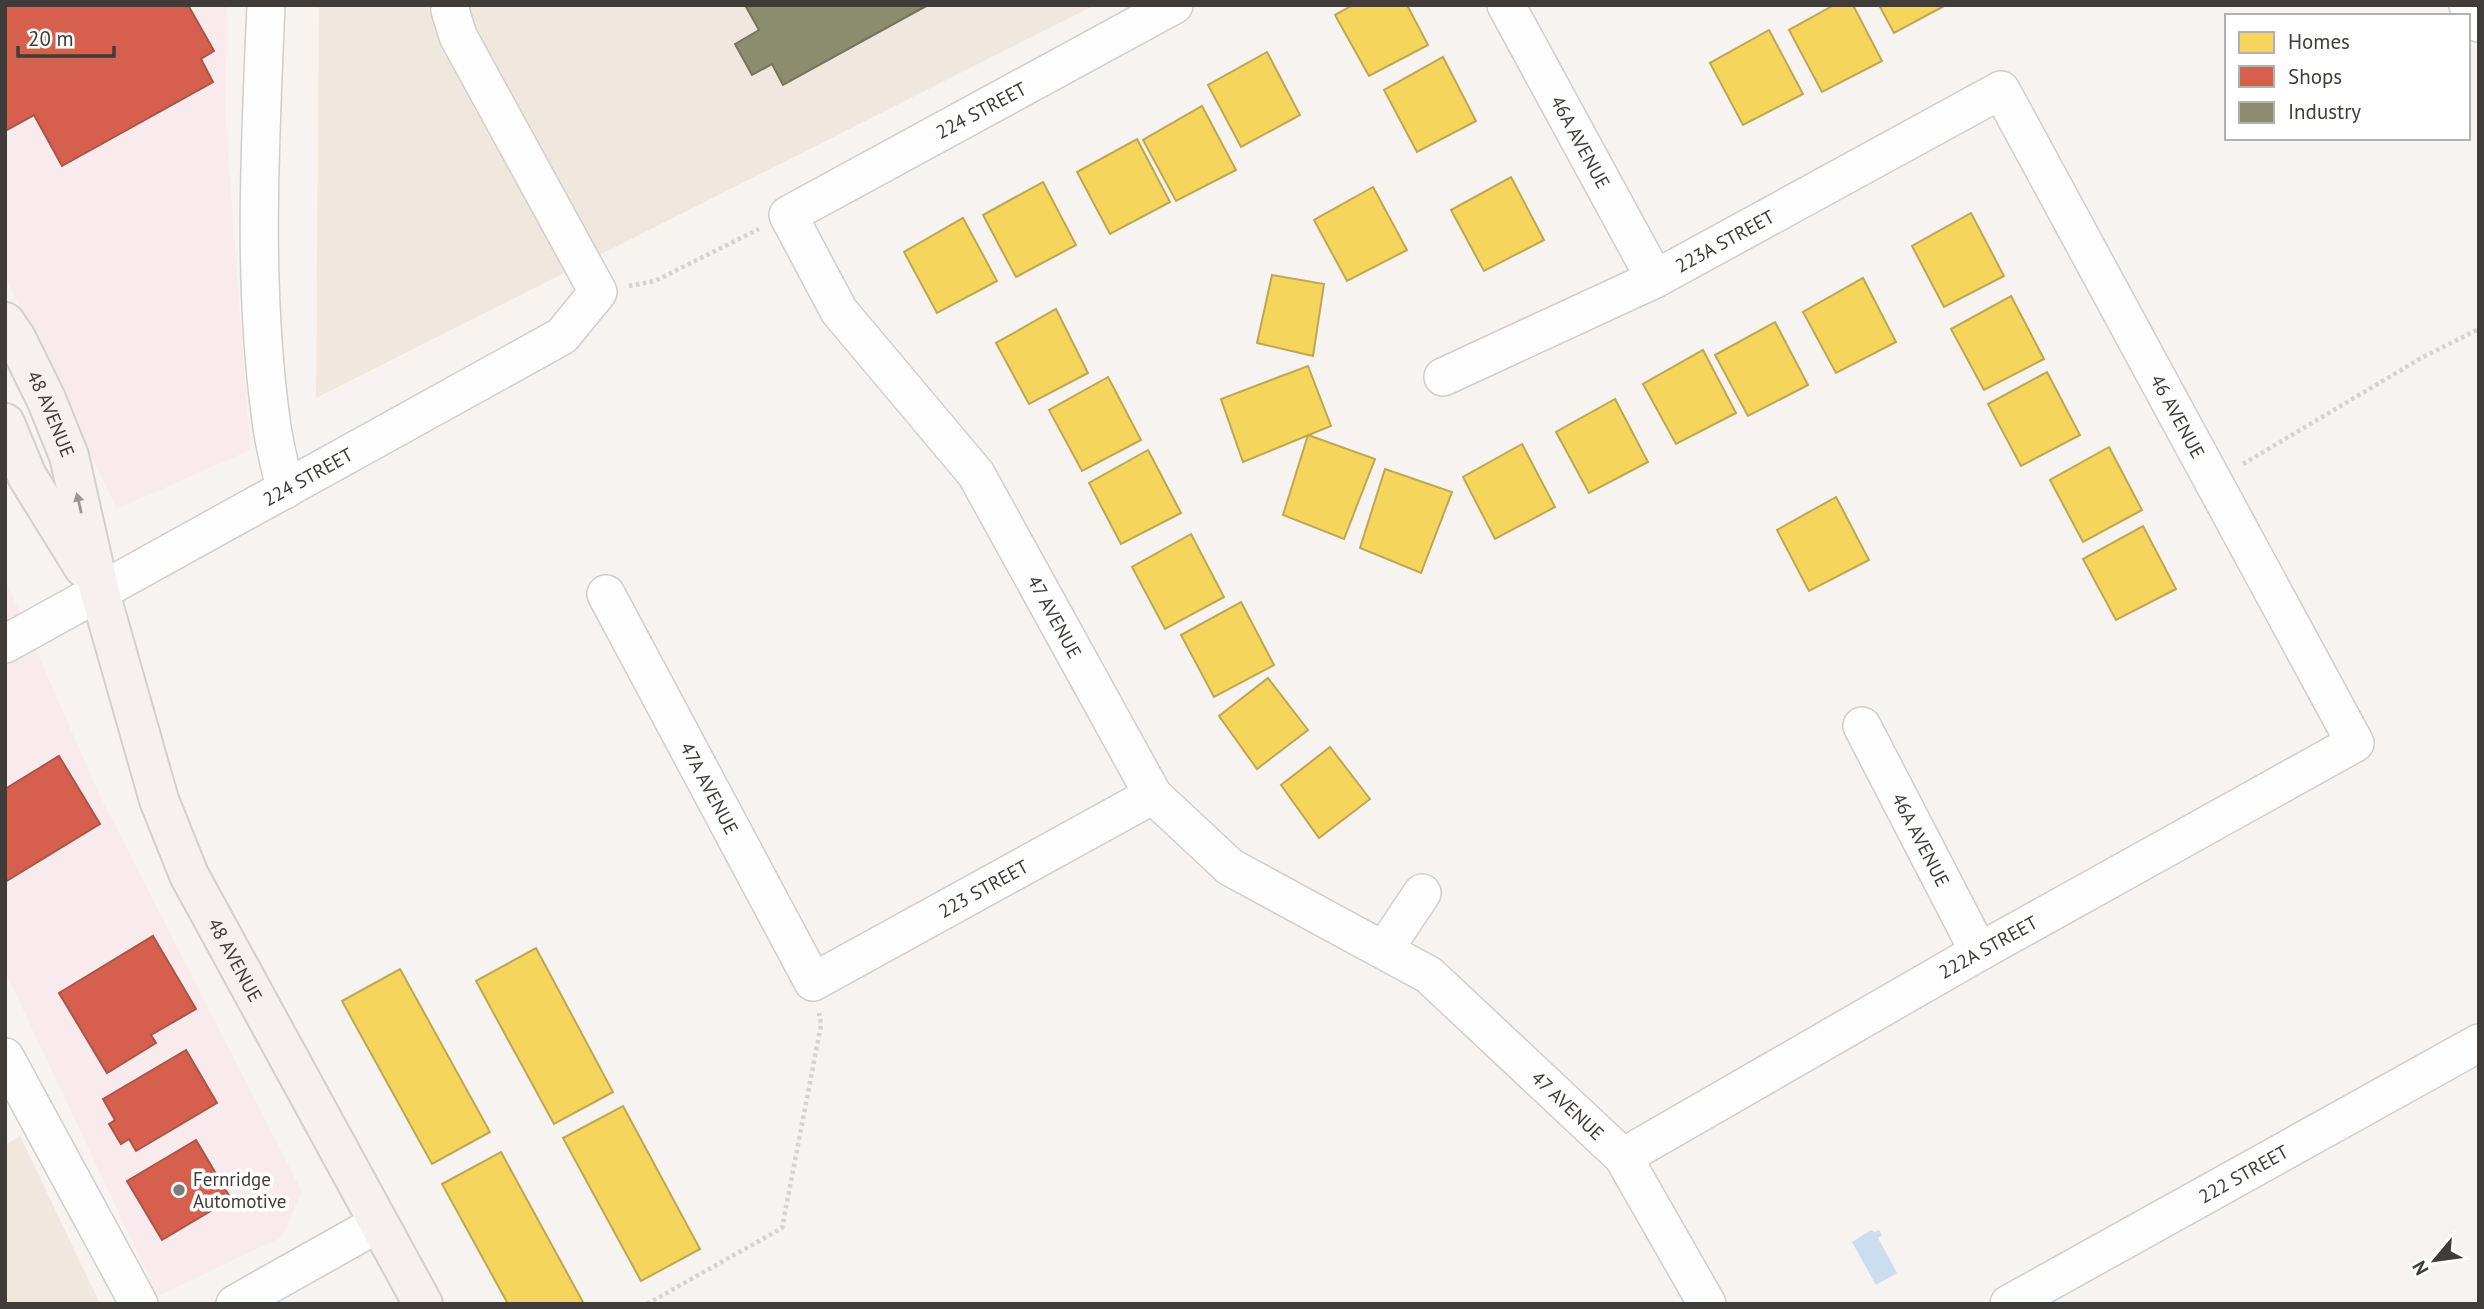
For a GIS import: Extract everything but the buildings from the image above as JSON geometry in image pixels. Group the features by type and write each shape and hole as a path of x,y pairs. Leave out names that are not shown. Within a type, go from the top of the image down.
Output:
{"main road":[{"name":"48 AVENUE","path":"5,322 16,338 46,399 69,456 100,593 159,800 185,865 423,1304"},
{"name":"48 AVENUE","path":"5,423 27,476 100,593"}],"street":[{"path":"266,5 259,166 262,325 272,430 285,490"},
{"path":"451,5 458,36 598,292"},
{"name":"224 STREET","path":"788,215 1123,17 1174,5"},
{"name":"46A AVENUE","path":"1506,5 1655,279"},
{"path":"2468,5 2479,23"},
{"name":"223A STREET","path":"1443,377 1655,279 2001,90"},
{"name":"46 AVENUE","path":"2001,90 2355,743"},
{"name":"47 AVENUE","path":"788,215 839,311 976,474 1153,795 1230,866 1429,975 1623,1157 1707,1304"},
{"name":"224 STREET","path":"5,644 562,336 598,292"},
{"name":"47A AVENUE","path":"606,594 813,982"},
{"name":"46A AVENUE","path":"1862,726 1979,952"},
{"name":"222A STREET","path":"1623,1157 1979,952 2355,743"},
{"name":"223 STREET","path":"813,982 1153,795"},
{"path":"1384,950 1422,894"},
{"name":"222 STREET","path":"2008,1304 2479,1043"},
{"path":"5,1058 139,1304"},
{"path":"235,1304 379,1223"}],"path":[{"path":"598,292 656,281 788,215"},
{"path":"2214,481 2423,357 2479,330"},
{"path":"647,1304 782,1228 821,1025 813,982"}],"shaded area":[{"path":"5,5 227,5 225,112 250,450 117,509 5,276"},
{"path":"319,5 1095,5 316,398"},
{"path":"5,579 98,792 302,1192 282,1237 158,1296 5,971"},
{"path":"20,1136 100,1304 5,1304 5,1145"}],"water":[{"path":"1871,1230 1879,1230 1882,1235 1878,1238 1897,1273 1876,1285 1852,1242"}],"place":[{"name":"Fernridge Automotive","path":"179,1190"}]}
